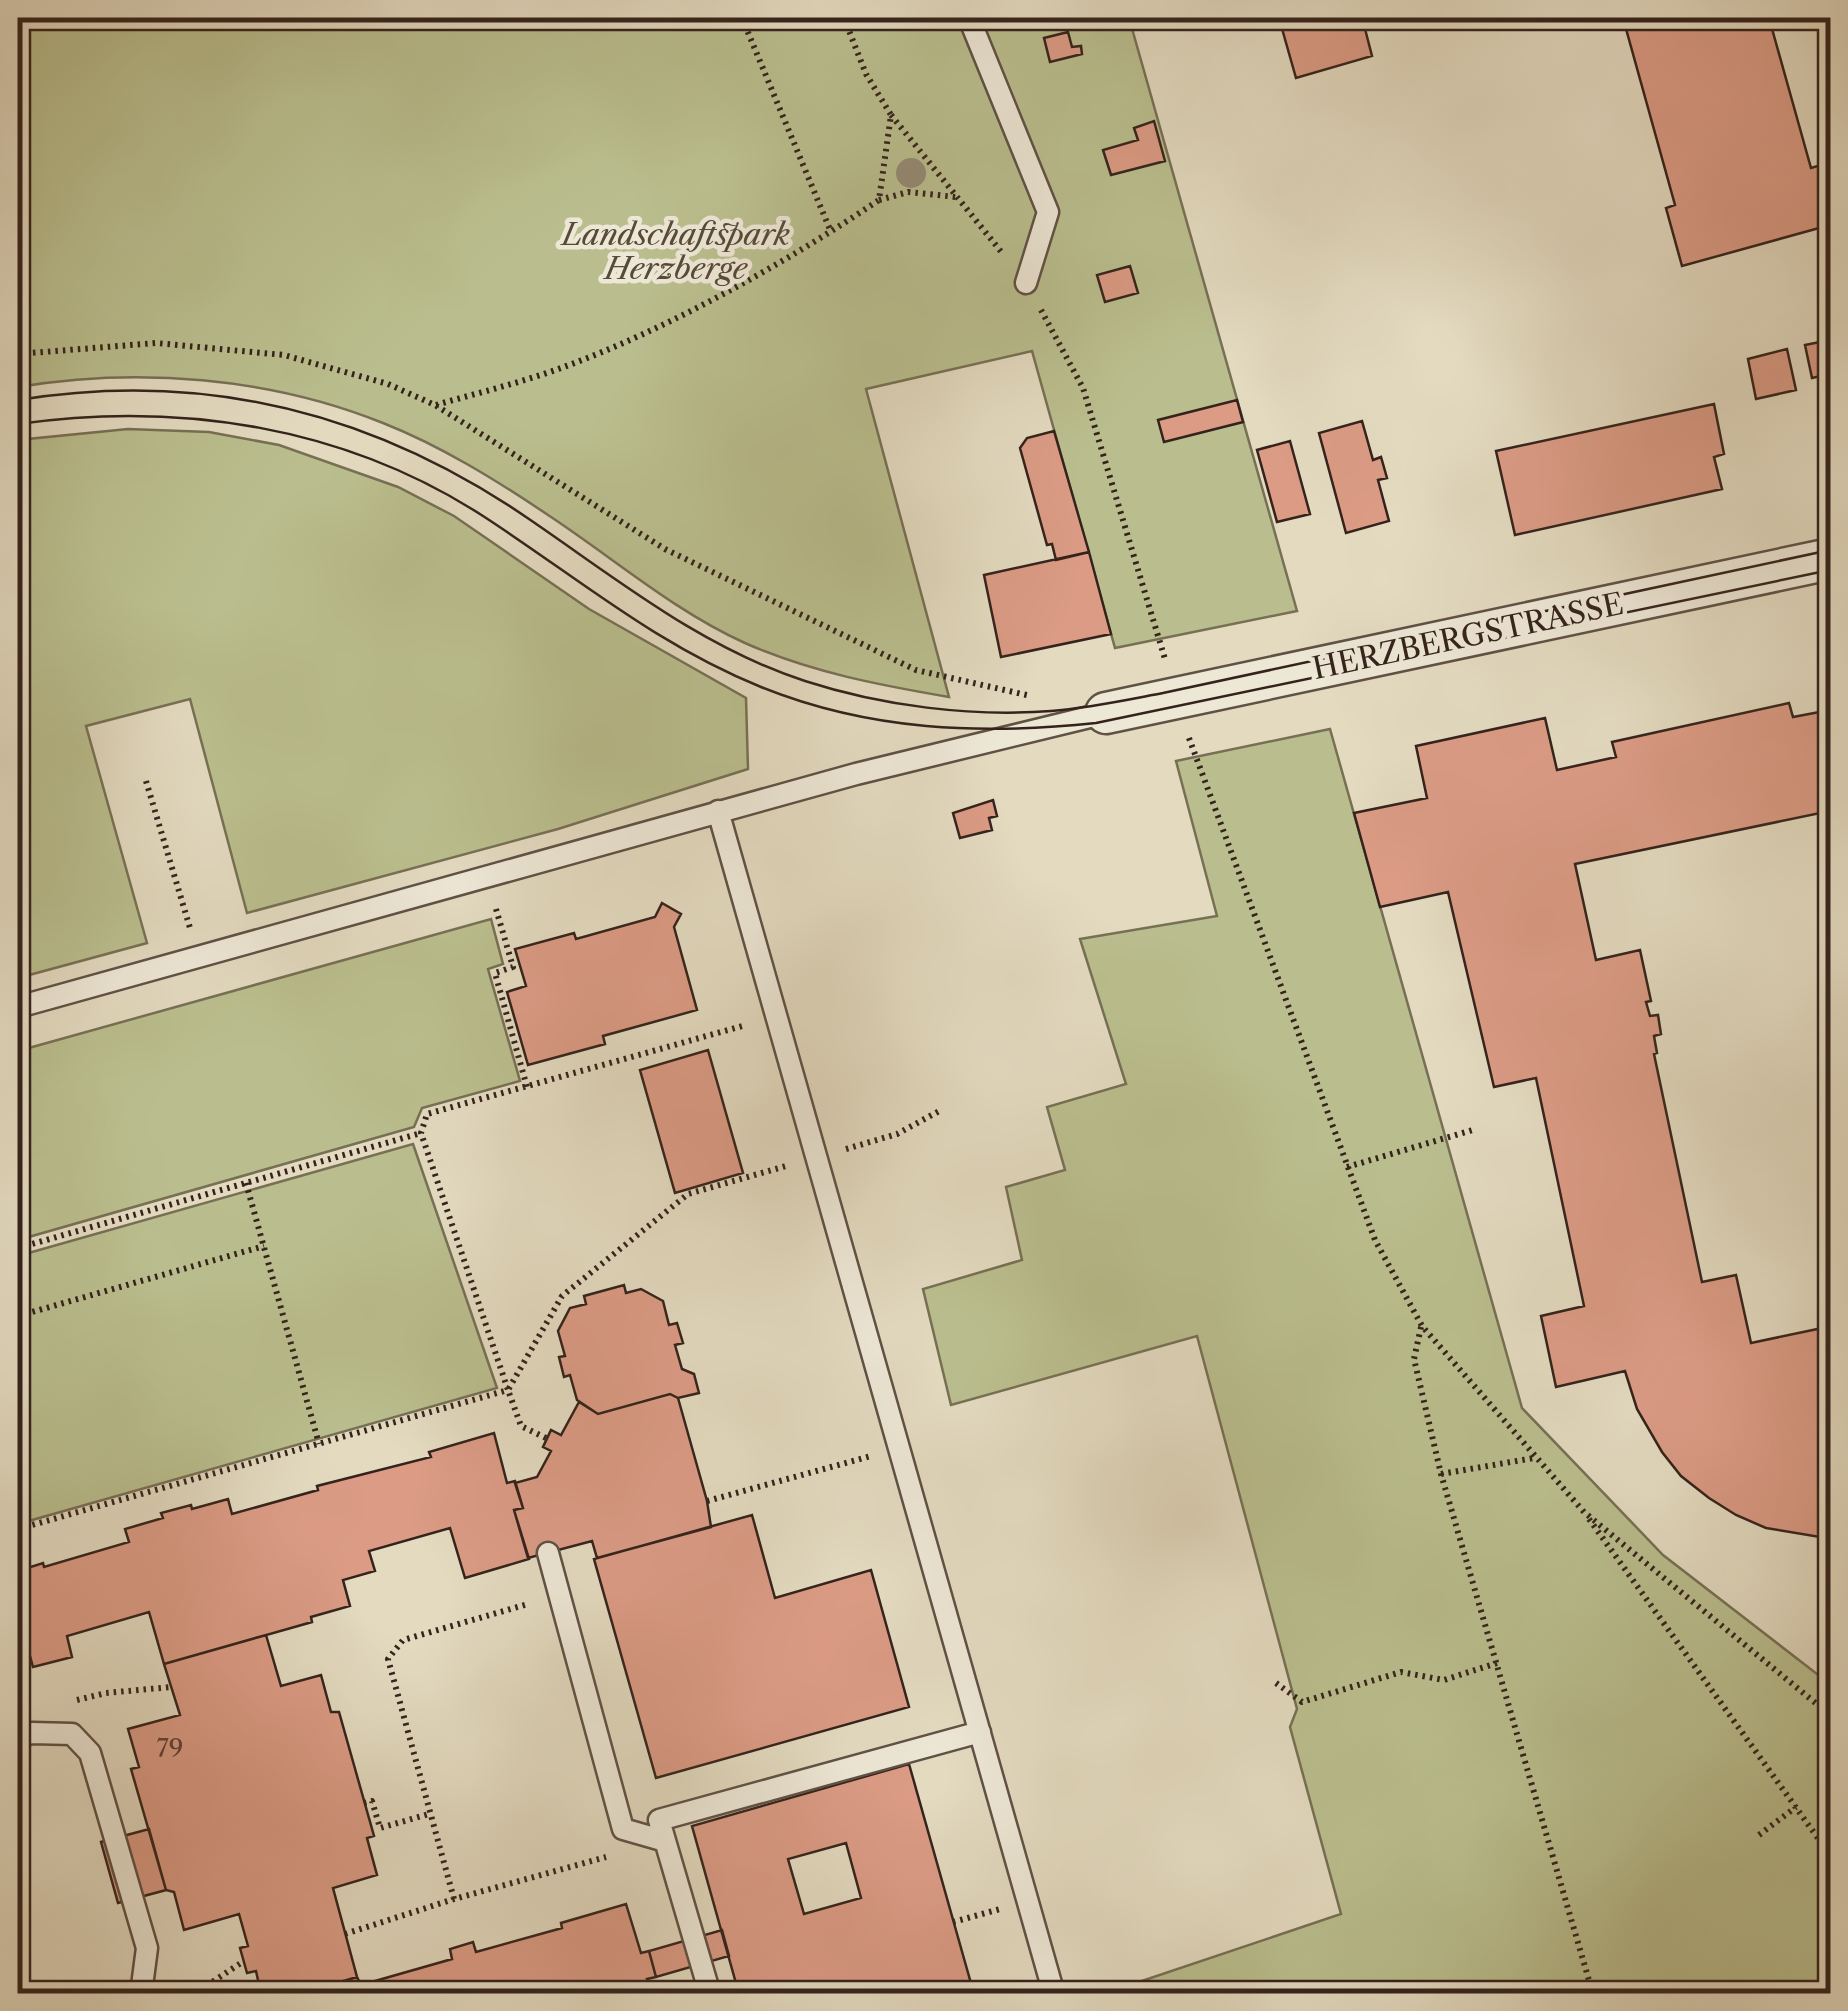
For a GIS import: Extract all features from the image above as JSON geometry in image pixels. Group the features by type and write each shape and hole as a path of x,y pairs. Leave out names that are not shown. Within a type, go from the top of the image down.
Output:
{"street":[{"name":"HERZBERGSTRASSE","path":"1106,713 1830,559"}],"lane":[{"path":"969,18 1048,212 1026,282"},
{"path":"18,1007 718,811 1106,713"},
{"path":"718,811 1054,1994"},
{"path":"548,1553 623,1829 666,1841"},
{"path":"710,1994 659,1820 980,1732"},
{"path":"18,1738 72,1734 90,1753 147,1948 142,1986 136,1994"}],"path":[{"path":"742,18 831,232"},
{"path":"844,18 866,74 891,115 1026,282 1083,388 1176,698 1374,1240 1422,1326 1584,1512 1830,1855"},
{"path":"879,200 891,115"},
{"path":"434,405 560,368 639,335 702,305 831,232 879,200 908,192 958,197"},
{"path":"18,354 156,343 284,354 388,384 434,405 665,549 916,670 1032,696"},
{"path":"146,781 198,956"},
{"path":"496,909 512,967 495,973 527,1086"},
{"path":"546,1438 521,1426 420,1133 427,1114 776,1017"},
{"path":"1347,1167 1476,1128"},
{"path":"18,1248 420,1133"},
{"path":"246,1183 319,1444"},
{"path":"18,1528 508,1390 562,1296 688,1194"},
{"path":"18,1316 264,1246"},
{"path":"1422,1326 1414,1359 1441,1474 1593,1994"},
{"path":"707,1501 901,1447"},
{"path":"1441,1474 1534,1458"},
{"path":"1584,1512 1830,1716"},
{"path":"454,1899 388,1659 402,1640 559,1594"},
{"path":"1276,1683 1302,1702 1401,1672 1444,1680 1497,1663"},
{"path":"70,1702 106,1692 171,1687"},
{"path":"364,1803 372,1801 380,1828 429,1814"},
{"path":"1759,1835 1796,1807"},
{"path":"345,1934 454,1899 666,1841"},
{"path":"954,1922 1028,1901"},
{"path":"194,1994 244,1961"}],"green space":[{"name":"Landschaftspark Herzberge","path":"18,18 1129,18 1297,611 1115,648 1032,351 866,389 949,697 820,670 745,643 668,600 468,464 405,432 339,407 249,386 156,377 18,387"},
{"path":"128,429 209,432 279,445 398,487 454,516 589,609 746,698 748,769 558,829 247,913 190,699 86,726 147,943 18,978 18,440"},
{"path":"1330,729 1522,1408 1663,1555 1830,1684 1830,1993 1106,1993 1341,1914 1290,1727 1297,1709 1197,1336 951,1405 923,1289 1022,1260 1006,1187 1065,1170 1047,1107 1126,1084 1080,939 1217,916 1176,761"},
{"path":"491,919 503,964 488,969 520,1081 422,1108 414,1127 18,1240 18,1051"},
{"path":"413,1144 497,1388 18,1524 18,1256"}],"building":[{"path":"1279,18 1390,18 1364,25 1372,56 1296,78"},
{"path":"1623,18 1769,18 1811,168 1821,165 1830,200 1830,225 1682,266 1666,208 1675,205"},
{"path":"1068,32 1072,47 1081,46 1082,54 1050,62 1044,38"},
{"path":"1154,121 1165,161 1111,175 1103,150 1138,140 1134,128"},
{"path":"1130,266 1138,293 1105,302 1097,275"},
{"path":"1830,340 1830,374 1812,378 1805,345"},
{"path":"1787,349 1796,390 1756,399 1748,359"},
{"path":"1237,400 1243,422 1164,442 1158,420"},
{"path":"1714,404 1724,454 1714,457 1722,489 1515,535 1496,451"},
{"path":"1362,421 1373,460 1381,457 1387,478 1378,480 1389,521 1346,533 1319,433"},
{"path":"1054,431 1089,552 1056,560 1052,544 1047,545 1020,448 1027,438"},
{"path":"1290,441 1310,514 1277,522 1257,450"},
{"path":"1089,552 1111,634 1001,657 984,575"},
{"path":"1789,703 1793,717 1830,710 1830,811 1575,864 1596,960 1640,950 1651,1001 1646,1002 1650,1016 1658,1015 1661,1034 1654,1036 1654,1054 1702,1282 1736,1275 1751,1343 1822,1328 1830,1319 1830,1538 1766,1528 1736,1515 1681,1476 1637,1409 1625,1371 1556,1387 1541,1316 1584,1306 1536,1078 1494,1087 1448,892 1380,907 1354,813 1427,798 1416,746 1545,718 1557,770 1616,757 1612,742"},
{"path":"993,800 997,816 989,818 992,830 960,838 953,813"},
{"path":"662,903 681,914 674,927 697,1010 603,1036 605,1044 528,1065 507,992 526,986 515,949 574,933 576,939 655,917"},
{"path":"708,1050 743,1173 675,1193 640,1070"},
{"path":"624,1285 626,1293 641,1289 663,1301 669,1325 677,1323 683,1343 675,1345 682,1369 694,1374 699,1393 678,1398 670,1394 598,1414 577,1400 570,1375 564,1377 559,1357 565,1356 558,1331 570,1308 586,1304 584,1296"},
{"path":"670,1394 678,1398 711,1527 597,1558 592,1541 528,1558 514,1510 523,1508 515,1483 537,1477 551,1451 543,1447 551,1430 561,1435 579,1402 598,1414"},
{"path":"494,1433 507,1483 515,1481 523,1508 514,1510 529,1559 465,1578 450,1528 369,1551 375,1571 343,1580 350,1606 311,1617 312,1622 164,1664 149,1612 67,1636 72,1657 33,1667 27,1645 18,1648 18,1571 129,1542 125,1529 163,1518 161,1513 228,1499 232,1514 318,1490 317,1486 431,1457 429,1452"},
{"path":"752,1515 775,1598 871,1570 909,1707 656,1778 594,1559"},
{"path":"266,1635 281,1686 321,1675 331,1712 339,1712 374,1836 367,1838 377,1875 333,1888 357,1977 299,1994 261,1994 256,1971 247,1973 240,1948 248,1946 239,1914 184,1930 174,1892 166,1890 131,1769 139,1767 128,1729 180,1715 164,1664"},
{"path":"909,1764 974,1994 739,1994 692,1826","holes":["846,1843 861,1898 804,1914 788,1859"]},
{"path":"149,1829 166,1890 118,1903 101,1842"},
{"path":"626,1904 641,1953 649,1951 656,1977 647,1979 652,1994 299,1994 357,1977 361,1985 452,1959 450,1949 473,1942 476,1952 562,1928 561,1923"},
{"path":"722,1930 729,1956 656,1977 649,1951"}],"tram line":[{"path":"18,400 86,392 153,391 219,396 283,408 346,426 408,450 468,481 660,609 730,650 834,690 958,711 1051,711 1121,701 1830,550"},
{"path":"18,424 139,416 199,419 317,441 430,485 483,516 651,630 722,670 802,702 843,713 926,726 1010,729 1096,723 1830,570"}]}
